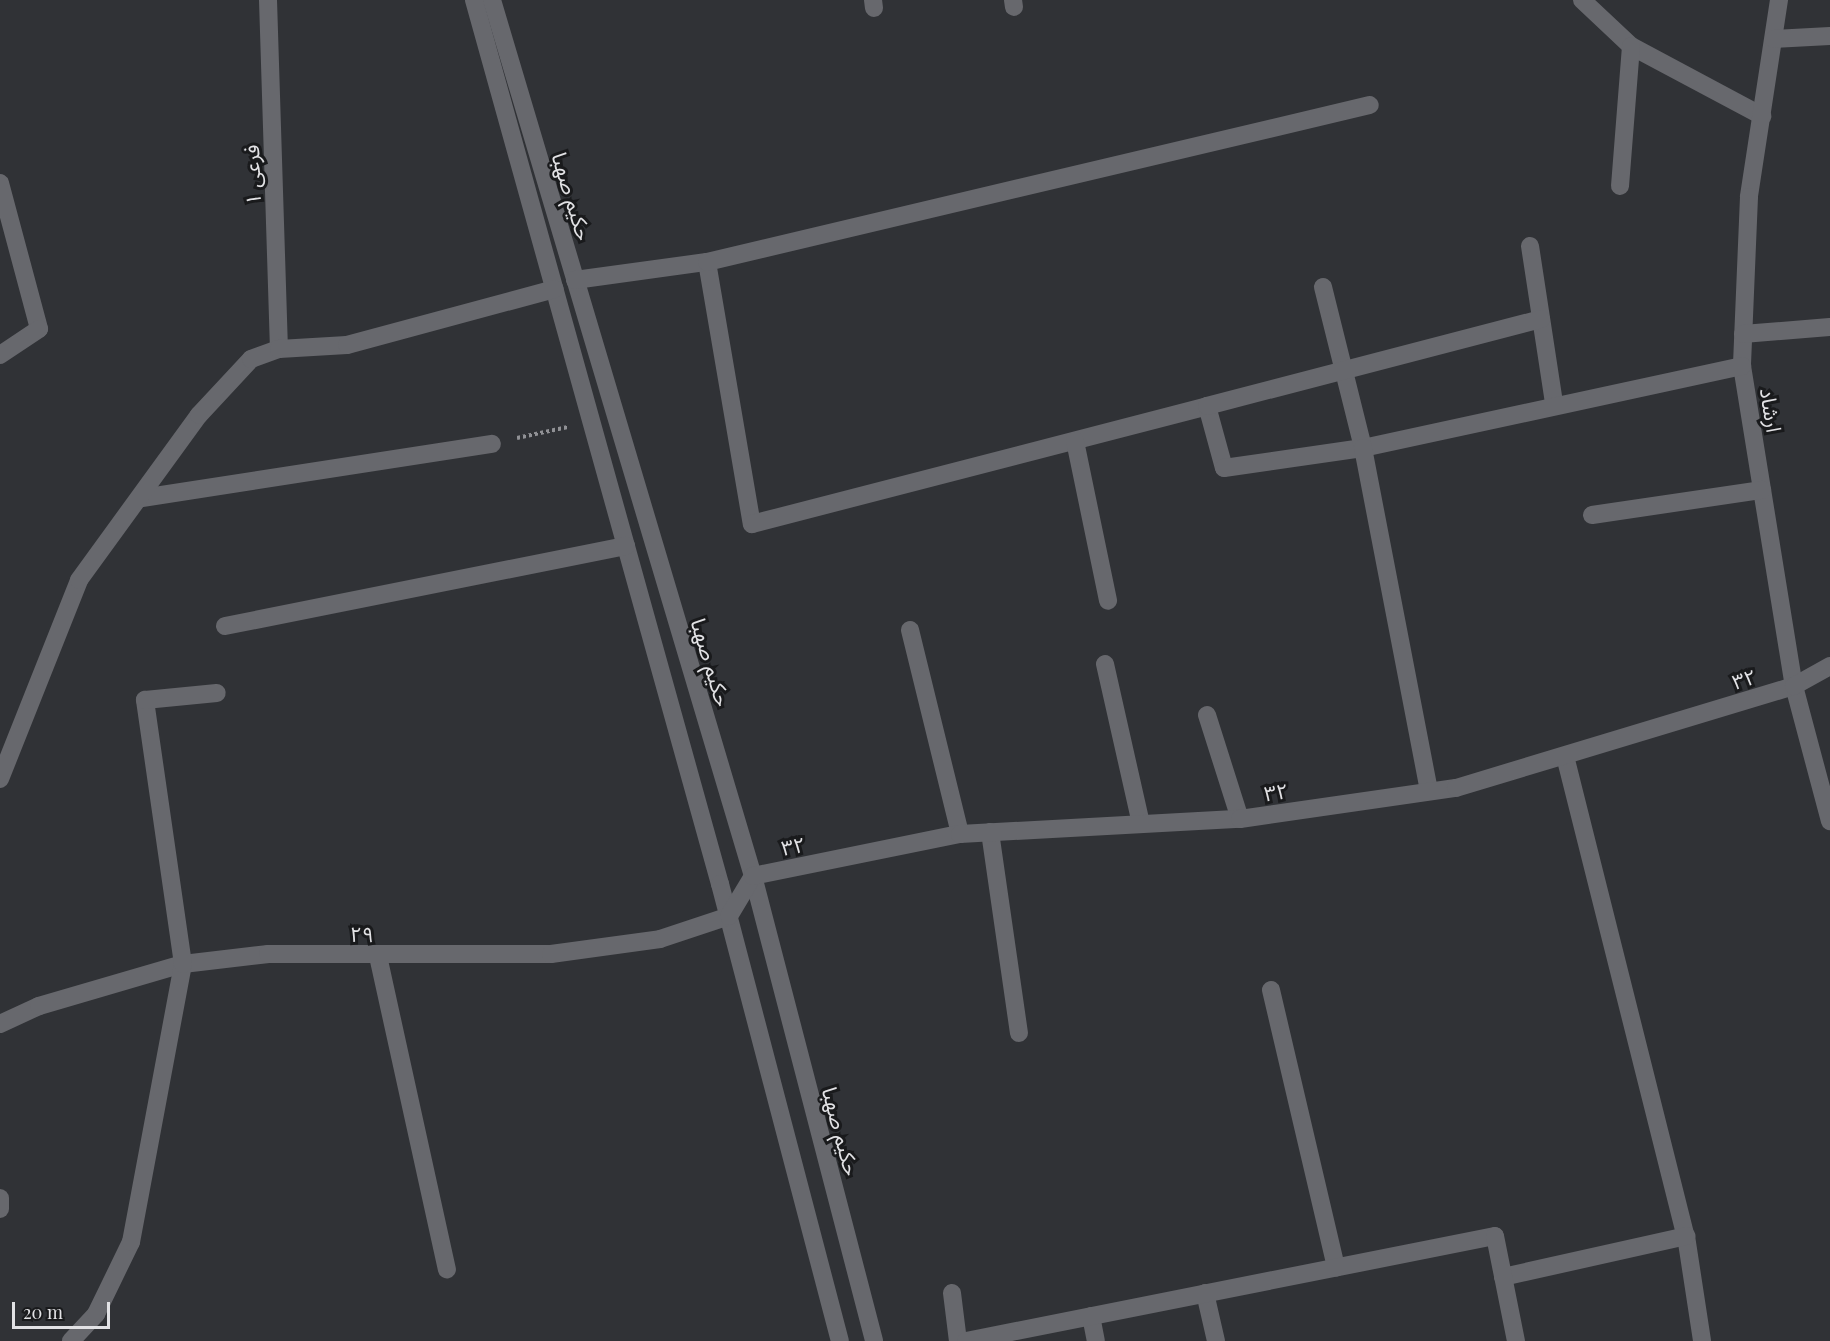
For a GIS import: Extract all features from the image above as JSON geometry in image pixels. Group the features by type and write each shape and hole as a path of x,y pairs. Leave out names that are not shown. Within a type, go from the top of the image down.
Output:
{"street":[{"name":"فرعی ۱","path":"268,0 279,349"},
{"name":"حکیم صهبا","path":"474,0 729,916 840,1341"},
{"name":"حکیم صهبا","path":"492,0 753,876 874,1341"},
{"path":"1582,0 1631,46 1762,116"},
{"name":"ارشاد","path":"1779,0 1749,197 1742,366 1794,686 1830,822"},
{"path":"1774,39 1830,36"},
{"path":"1620,186 1631,46"},
{"path":"575,280 707,262 1370,105"},
{"path":"0,183 4,211 39,329 0,356"},
{"path":"1530,246 1554,403"},
{"path":"707,262 752,524 1342,373 1541,319"},
{"path":"1323,286 1342,373 1363,448 1429,791"},
{"path":"0,779 79,580 142,498 199,415 251,360 279,349 347,345 555,289"},
{"path":"1743,334 1830,327"},
{"path":"1208,406 1224,468 1363,448 1554,403 1742,366"},
{"path":"1075,441 1108,601"},
{"path":"142,498 492,444"},
{"path":"1592,515 1762,490"},
{"path":"225,626 626,546"},
{"path":"910,630 960,834"},
{"path":"1105,664 1141,825"},
{"name":"۳۲","path":"753,876 960,834 1240,819 1429,791 1565,756 1794,686 1830,666"},
{"path":"71,1341 96,1314 131,1242 183,964 145,700 218,693"},
{"path":"1207,715 1240,819"},
{"path":"1565,756 1686,1236 1702,1341"},
{"path":"990,832 1019,1033"},
{"path":"729,916 753,876"},
{"name":"۲۹","path":"0,1024 39,1006 183,964 268,954 378,956 551,954 660,939 729,916"},
{"path":"378,956 447,1269"},
{"path":"1271,990 1336,1267"},
{"path":"0,1198 0,1209"},
{"path":"966,1341 1495,1236 1516,1341"},
{"path":"1503,1277 1686,1236"},
{"path":"952,1293 958,1341"},
{"path":"1205,1293 1216,1341"},
{"path":"1091,1316 1096,1341"}],"path":[{"path":"492,444 592,422"}]}
